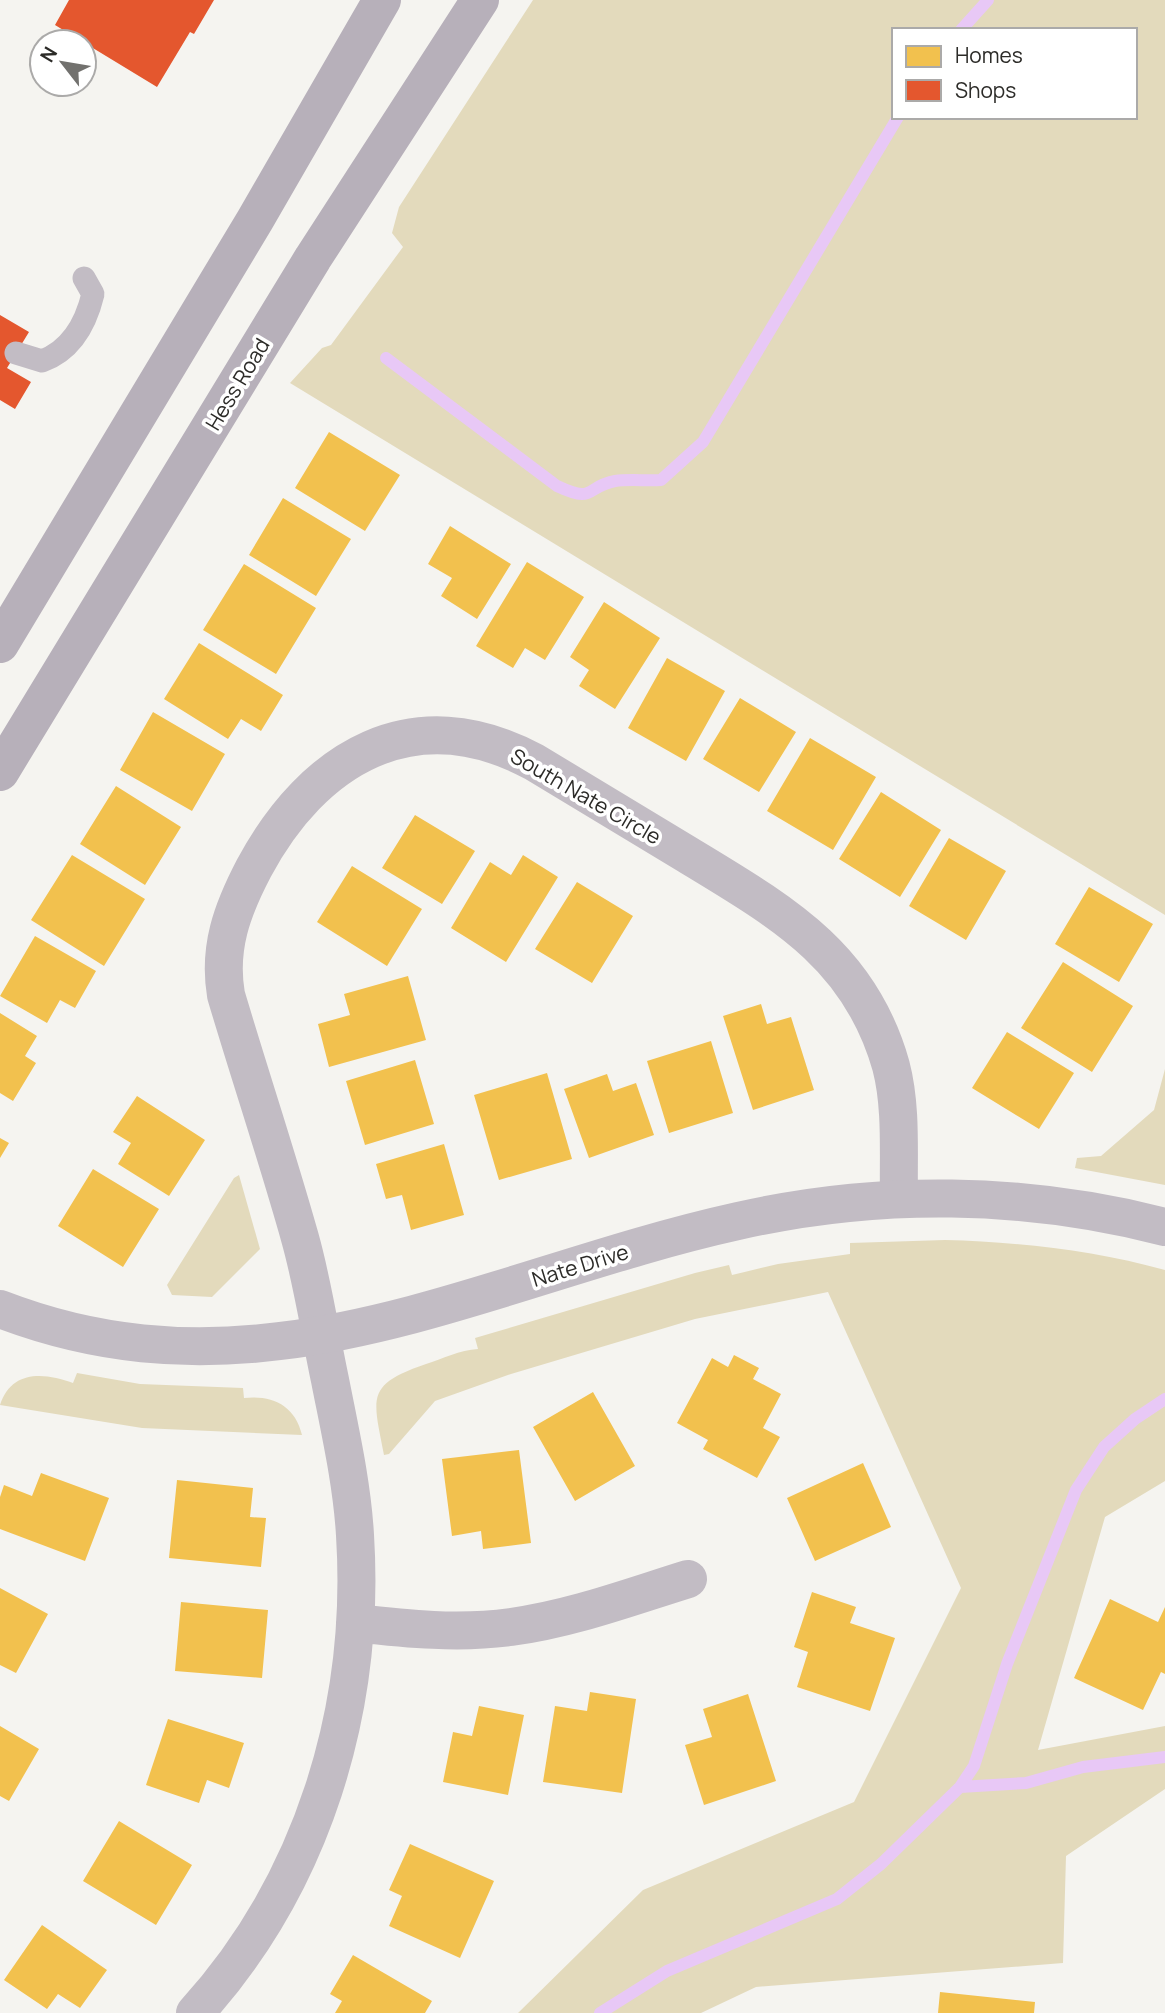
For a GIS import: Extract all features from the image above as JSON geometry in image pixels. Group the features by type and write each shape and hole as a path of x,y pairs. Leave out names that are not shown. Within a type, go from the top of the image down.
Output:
{"main road":[{"path":"0,644 255,220 382,0"},
{"name":"Hess Road","path":"0,772 307,268 480,0"}],"street":[{"name":"South Nate Circle","path":"195,2013 256,1935 289,1875 311,1827 333,1765 346,1707 355,1623 356,1562 352,1501 321,1336 300,1239 226,995 223,953 233,913 251,874 293,809 315,784 341,764 368,749 420,738 461,738 513,752 766,902 808,934 830,955 856,988 886,1051 895,1093 899,1198"},
{"name":"Nate Drive","path":"0,1309 88,1335 164,1345 243,1347 382,1324 719,1225 811,1207 899,1198 957,1198 1046,1205 1165,1227"},
{"path":"355,1623 422,1630 510,1627 575,1613 688,1579"}],"lane":[{"path":"16,353 42,361 60,352 71,341 81,328 93,294 84,278"}],"shaded area":[{"path":"533,0 1165,0 1165,915 290,383 322,348 331,345 403,247 392,233 399,207"},
{"path":"1165,1069 1165,1185 1075,1168 1077,1158 1101,1156 1154,1110"},
{"path":"239,1175 260,1249 212,1297 172,1295 167,1285 234,1178"},
{"path":"945,1240 1056,1248 1165,1270 1165,1481 1105,1517 1038,1750 1165,1726 1165,1789 1066,1856 1063,1963 756,1987 701,2013 518,2013 643,1890 854,1802 961,1588 828,1292 695,1319 511,1374 435,1401 389,1454 384,1455 377,1419 378,1396 392,1379 406,1372 458,1353 478,1349 475,1338 695,1273 729,1265 732,1275 778,1264 850,1254 850,1243"},
{"path":"77,1373 140,1384 243,1388 244,1398 273,1400 288,1409 302,1435 142,1428 0,1405 12,1385 20,1380 40,1376 73,1383"}],"building: Homes":[{"path":"329,432 400,475 365,531 295,488"},
{"path":"283,498 351,539 316,596 249,555"},
{"path":"450,526 511,564 477,619 441,596 452,578 428,564"},
{"path":"527,562 584,597 545,660 525,648 513,668 476,646"},
{"path":"244,564 316,608 276,674 203,630"},
{"path":"604,602 660,638 615,709 579,686 589,670 570,657"},
{"path":"199,643 283,695 261,731 241,719 228,739 164,699"},
{"path":"667,658 725,691 686,761 628,728"},
{"path":"740,698 796,732 759,792 703,759"},
{"path":"153,712 225,754 192,811 120,770"},
{"path":"810,738 876,777 833,850 767,811"},
{"path":"116,786 181,827 145,885 80,844"},
{"path":"881,792 941,830 900,897 839,859"},
{"path":"415,815 475,851 442,904 382,868"},
{"path":"949,838 1006,871 966,940 909,906"},
{"path":"72,855 145,899 104,966 31,920"},
{"path":"523,855 558,877 506,962 451,928 490,862 511,875"},
{"path":"352,866 422,909 387,966 317,922"},
{"path":"577,882 633,916 592,983 535,949"},
{"path":"1089,887 1153,924 1119,982 1055,944"},
{"path":"35,936 96,971 75,1008 60,1000 47,1023 0,996"},
{"path":"1063,962 1133,1006 1092,1072 1021,1028"},
{"path":"408,976 426,1040 329,1067 318,1024 350,1015 344,994"},
{"path":"761,1004 767,1024 791,1017 814,1090 753,1110 723,1016"},
{"path":"0,1013 37,1036 25,1056 36,1063 13,1101 0,1093"},
{"path":"1007,1032 1074,1073 1039,1129 972,1088"},
{"path":"711,1041 733,1113 669,1133 647,1061"},
{"path":"415,1060 434,1124 365,1145 346,1081"},
{"path":"547,1073 572,1159 499,1180 474,1095"},
{"path":"607,1074 613,1091 636,1083 654,1135 589,1158 564,1089"},
{"path":"137,1096 205,1140 169,1196 118,1164 131,1143 113,1132"},
{"path":"0,1138 9,1143 0,1158"},
{"path":"444,1144 464,1215 411,1230 402,1195 386,1199 376,1164"},
{"path":"93,1169 159,1209 123,1267 58,1226"},
{"path":"734,1355 759,1368 753,1379 781,1394 763,1428 780,1437 757,1478 703,1449 708,1440 677,1423 712,1358 728,1367"},
{"path":"593,1392 635,1466 575,1501 533,1427"},
{"path":"519,1450 531,1543 483,1549 481,1531 452,1536 442,1459"},
{"path":"863,1463 891,1527 815,1561 787,1498"},
{"path":"41,1473 109,1498 85,1561 0,1529 0,1497 4,1485 32,1496"},
{"path":"177,1480 253,1488 250,1517 266,1518 261,1567 169,1558"},
{"path":"0,1588 48,1614 16,1673 0,1665"},
{"path":"812,1592 856,1607 850,1623 895,1638 870,1711 797,1687 808,1652 794,1647"},
{"path":"1110,1599 1158,1622 1165,1607 1165,1674 1161,1672 1143,1710 1074,1678"},
{"path":"181,1602 268,1610 262,1678 175,1671"},
{"path":"590,1692 636,1699 622,1793 543,1782 555,1706 587,1711"},
{"path":"748,1694 776,1781 704,1805 685,1745 712,1737 703,1709"},
{"path":"479,1706 524,1715 508,1795 443,1782 453,1732 472,1736"},
{"path":"168,1719 244,1743 229,1788 207,1780 199,1803 146,1785"},
{"path":"0,1726 39,1749 9,1801 0,1796"},
{"path":"119,1821 192,1865 156,1925 83,1881"},
{"path":"410,1844 494,1881 460,1958 389,1926 402,1896 389,1890"},
{"path":"42,1925 107,1970 80,2008 58,1994 47,2009 4,1980"},
{"path":"353,1955 432,2001 425,2013 335,2013 342,2001 330,1994"},
{"path":"940,1992 1035,2002 1034,2013 938,2013"}],"building: Shops":[{"path":"69,0 214,0 194,34 190,32 157,87 98,51 98,28 60,28 55,25"},
{"path":"0,315 29,332 7,368 31,382 15,409 0,400"}],"waterway":[{"path":"963,28 988,0"},
{"path":"386,358 557,486 584,494 615,481 661,480 703,442 897,119"},
{"path":"600,2013 667,1971 837,1899 881,1864 960,1787 974,1766 1007,1664 1076,1490 1104,1447 1135,1419 1165,1399"},
{"path":"960,1787 1026,1783 1083,1767 1165,1757"}]}
